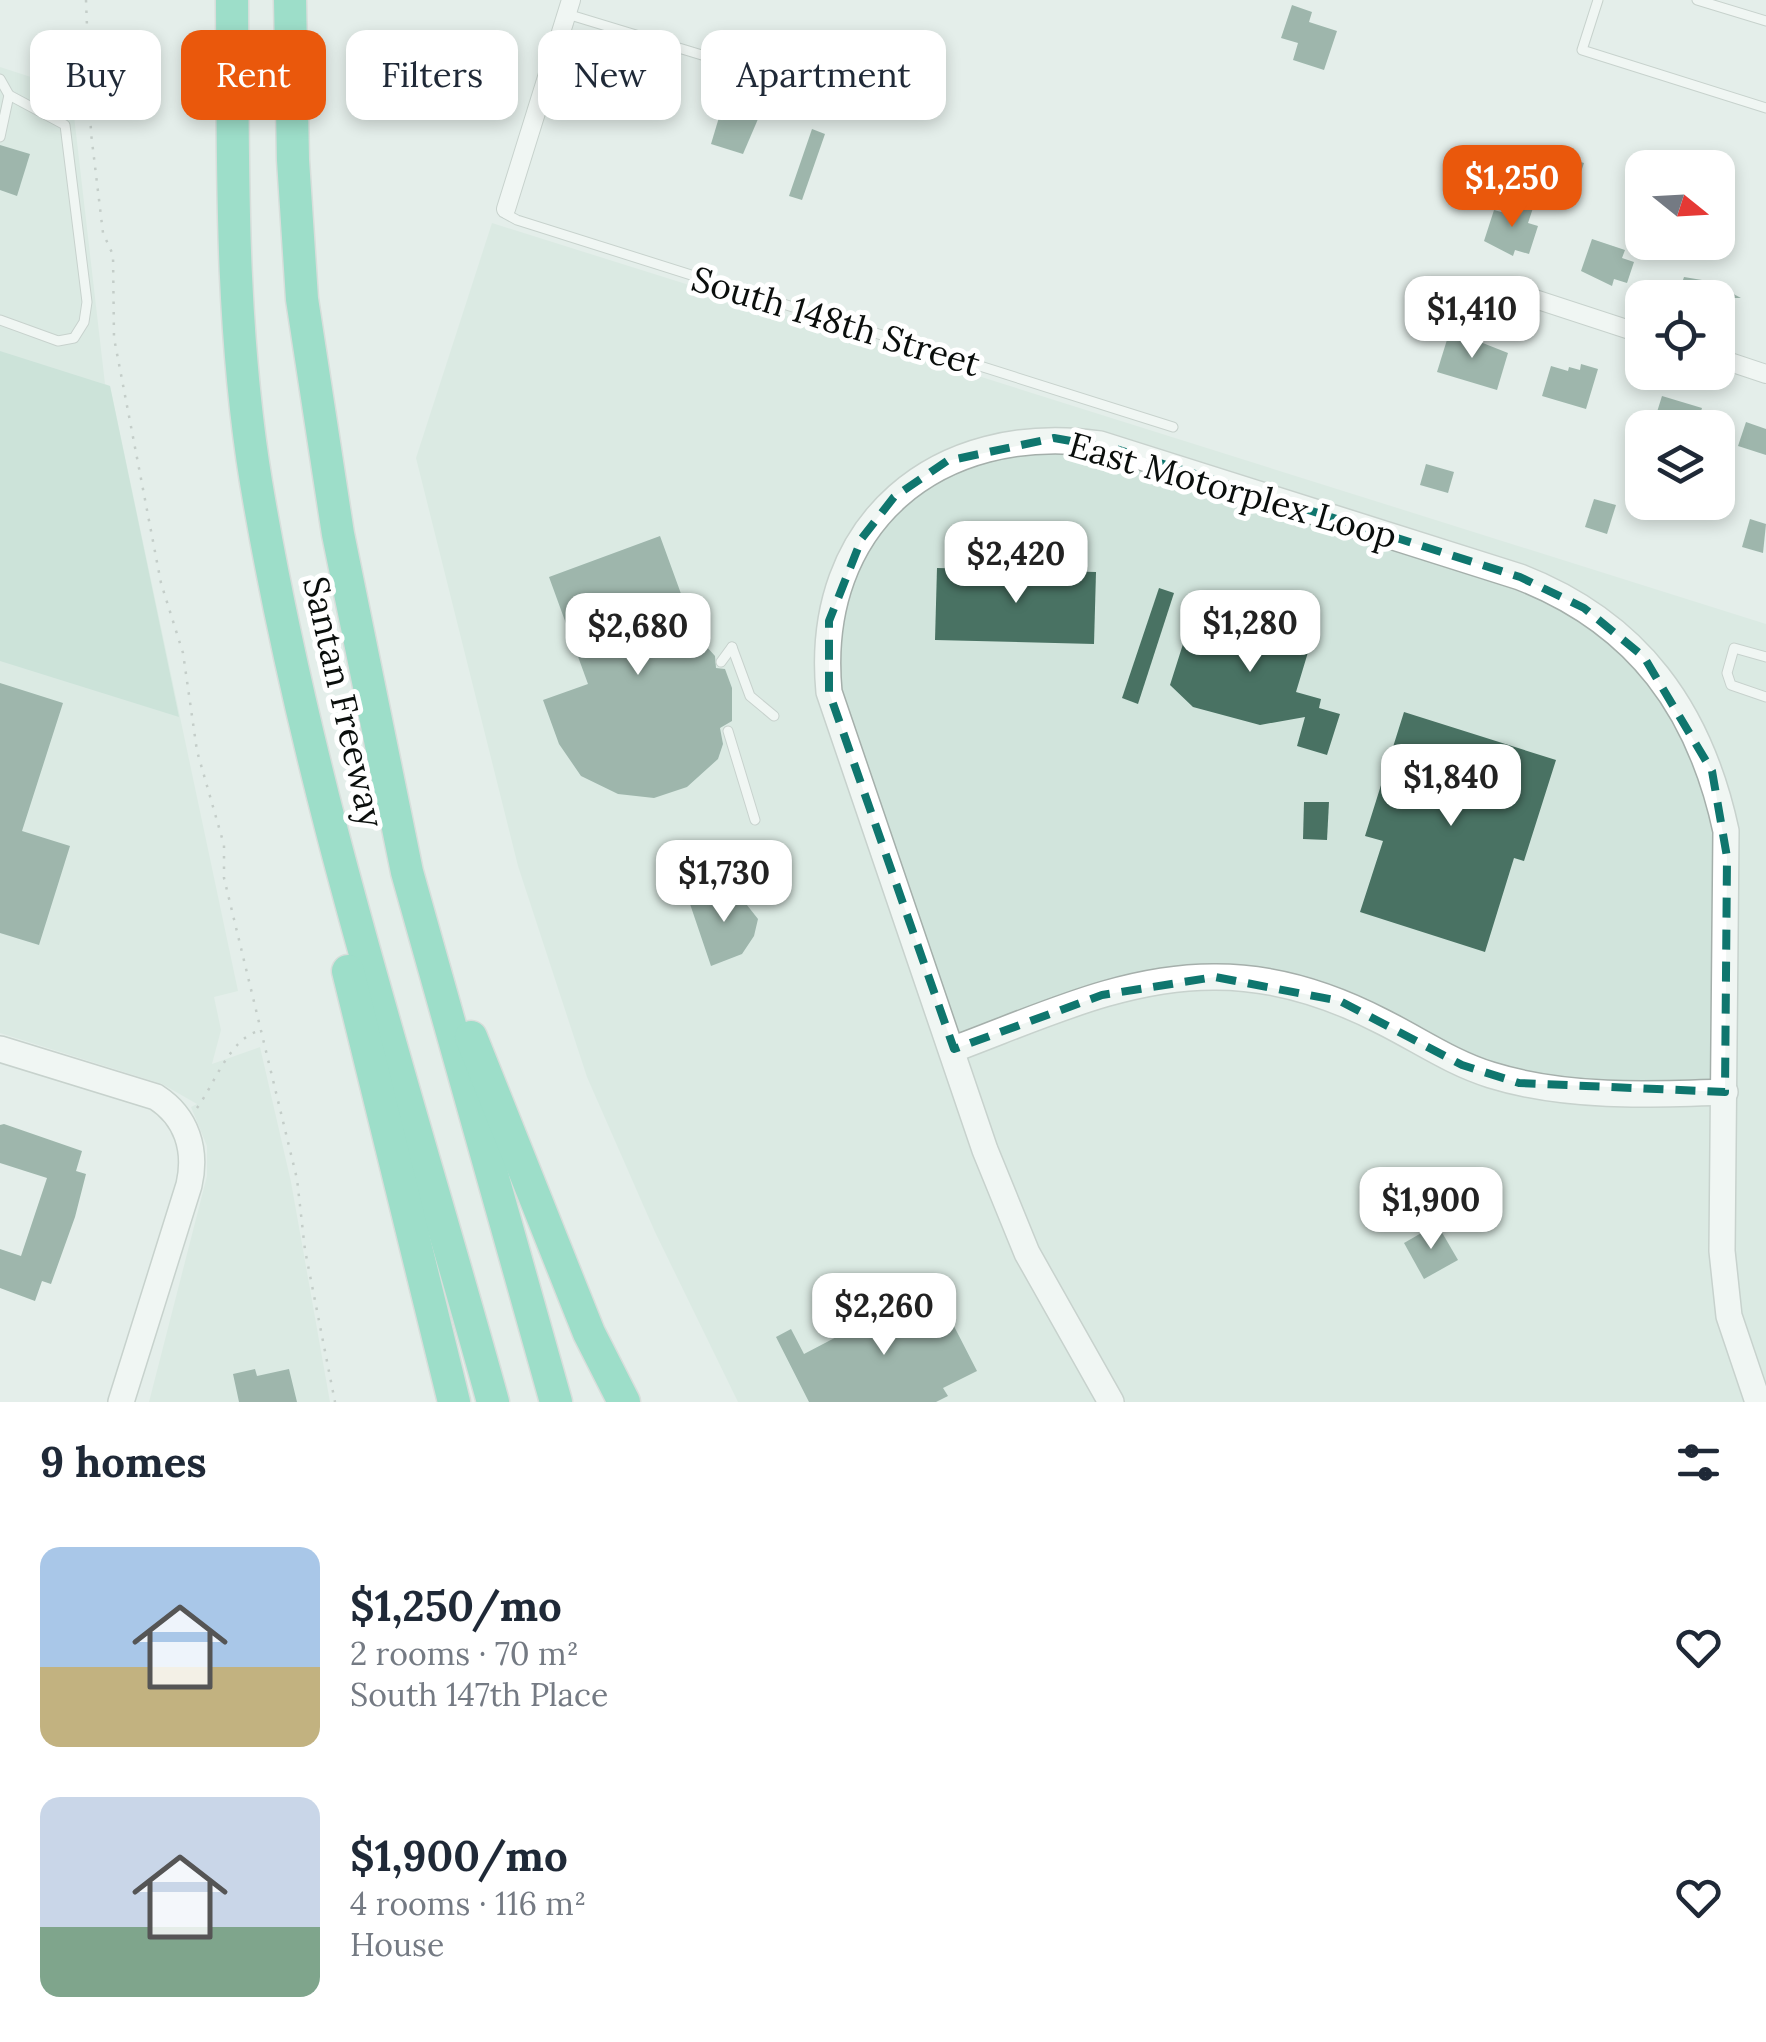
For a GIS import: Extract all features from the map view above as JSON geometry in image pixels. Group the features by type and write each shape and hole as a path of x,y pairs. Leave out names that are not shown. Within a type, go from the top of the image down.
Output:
{"highway":[{"name":"Santan Freeway","path":"232,0 236,293 256,479 320,790 494,1402"},
{"name":"Santan Freeway","path":"290,0 293,160 302,299 338,534 408,872 556,1402"},
{"path":"320,790 324,870 454,1402"},
{"path":"408,872 440,933 475,1049 589,1333 624,1402"}],"street":[{"path":"506,208 569,7"},
{"path":"1535,298 1625,328"},
{"path":"1735,364 1766,374"},
{"name":"East Motorplex Loop","path":"1111,1402 1027,1253 985,1150 954,1049 828,692 828,621 851,556 894,497 926,473 972,451 1054,438 1100,444 1520,577 1584,608 1644,657 1696,734 1712,770 1726,831 1725,1283 1728,1316 1758,1402"},
{"path":"954,1049 1102,995 1154,982 1215,977 1263,981 1340,1001 1462,1065 1519,1083 1585,1092 1724,1092"},
{"path":"0,1049 156,1097 183,1124 193,1159 189,1185 121,1402"}],"lane":[{"path":"1598,0 1582,50 1766,108"},
{"path":"1697,0 1766,21"},
{"path":"569,7 701,54"},
{"path":"0,80 9,95 65,126 88,302 84,322 74,338 58,341 0,320"},
{"path":"0,137 9,95"},
{"name":"South 148th Street","path":"506,208 506,214 517,220 1173,426"},
{"path":"721,662 732,647 750,696 774,716"},
{"path":"1766,658 1734,648 1727,673 1732,685 1766,697"},
{"path":"728,731 755,820"}],"path":[{"path":"86,0 90,133 103,233 113,255 114,338 149,530 182,653 197,751 224,845 224,878 298,1179 305,1250 334,1402"},
{"path":"183,1124 236,1047 250,1033 262,1030"}],"highlighted area":[{"path":"1054,438 1116,449 1520,577 1584,608 1644,657 1712,771 1727,857 1725,1092 1519,1083 1462,1065 1340,1001 1215,977 1102,995 954,1049 829,692 829,621 862,538 894,497 947,461"}],"shaded area":[{"path":"0,67 30,77 30,120 74,120 105,384 110,386 238,991 214,997 221,1030 212,1064 260,1047 291,1182 330,1402 149,1402 207,1176 207,1146 191,1107 197,1104 162,1084 0,1033"},
{"path":"492,223 1766,624 1766,1402 738,1402 655,1232 587,1077 518,866 416,458"}],"green space":[{"path":"0,351 110,386 179,717 0,661"}],"building":[{"path":"1292,5 1312,12 1309,22 1337,31 1324,70 1293,60 1298,43 1281,38"},
{"path":"718,120 758,120 743,154 711,144"},
{"path":"812,129 825,134 802,200 789,196"},
{"path":"0,145 30,154 17,196 0,190"},
{"path":"1567,158 1584,163 1576,187 1559,182"},
{"path":"1514,201 1533,208 1528,223 1538,226 1529,254 1515,250 1513,256 1484,241 1494,210 1509,214"},
{"path":"1592,239 1625,250 1622,258 1634,262 1628,280 1614,279 1612,286 1581,271"},
{"path":"1450,330 1508,353 1497,390 1437,372"},
{"path":"1581,364 1598,369 1586,409 1542,396 1551,366 1568,371 1569,367 1580,370"},
{"path":"1662,396 1702,408 1701,410 1658,410"},
{"path":"1746,422 1766,429 1766,455 1738,446"},
{"path":"1426,464 1454,472 1448,493 1420,485"},
{"path":"1594,499 1616,505 1607,534 1585,527"},
{"path":"1750,519 1766,524 1763,553 1742,547"},
{"path":"660,536 696,635 715,656 716,668 725,669 732,688 732,721 720,728 723,744 718,759 687,787 654,798 618,794 581,776 559,744 543,700 588,684 549,577"},
{"path":"937,568 1096,572 1094,644 935,640"},
{"path":"1159,588 1174,593 1138,704 1122,698"},
{"path":"1196,603 1312,639 1296,692 1321,699 1319,708 1340,714 1327,755 1297,746 1305,717 1260,725 1193,707 1170,685"},
{"path":"0,683 63,703 22,831 70,846 39,945 0,933"},
{"path":"1404,712 1556,760 1524,861 1514,858 1485,952 1360,912 1383,841 1365,836"},
{"path":"1304,802 1329,802 1327,840 1303,839"},
{"path":"719,887 723,894 743,900 758,919 754,936 742,954 711,966 690,904"},
{"path":"0,1125 82,1151 76,1171 86,1174 75,1217 51,1284 42,1281 35,1301 0,1288 0,1249 21,1256 47,1178 0,1163"},
{"path":"1437,1224 1458,1260 1424,1279 1404,1243"},
{"path":"884,1294 891,1308 901,1303 907,1314 939,1297 977,1371 943,1388 948,1396 936,1402 809,1402 776,1337 791,1329 804,1354 867,1321 860,1307"},
{"path":"255,1369 257,1376 289,1369 297,1402 239,1402 233,1374"}]}
